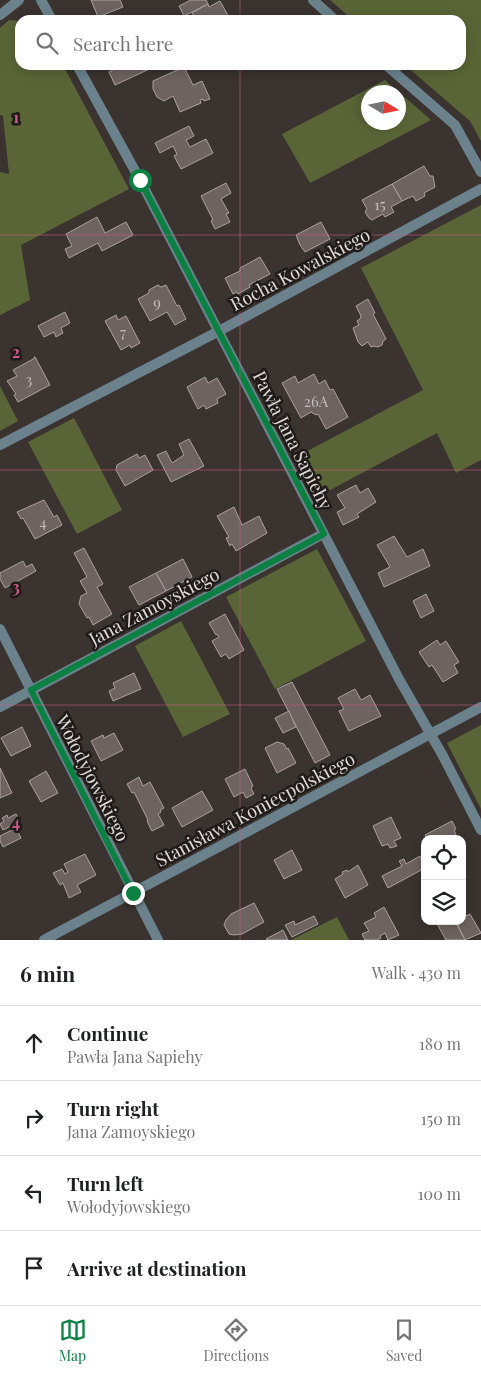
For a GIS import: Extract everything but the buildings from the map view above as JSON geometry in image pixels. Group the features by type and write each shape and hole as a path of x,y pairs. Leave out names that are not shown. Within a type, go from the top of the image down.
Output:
{"street":[{"path":"0,15 19,0"},
{"path":"41,0 49,15"},
{"path":"313,0 330,15"},
{"name":"Pawła Jana Sapiehy","path":"80,70 140,180 399,679 443,756 481,830"},
{"path":"392,70 455,125 481,172"},
{"name":"Rocha Kowalskiego","path":"0,445 219,331 481,189"},
{"name":"Jana Zamoyskiego","path":"0,707 324,534"},
{"name":"Wołodyjowskiego","path":"0,629 158,940"},
{"name":"Stanisława Koniecpolskiego","path":"44,940 481,707"}],"green space":[{"path":"330,0 481,0 481,141 470,121 411,70 466,70 466,15 347,15"},
{"path":"9,20 15,21 15,70 66,70 129,189 21,245 30,300 0,315 0,172 9,174 3,116 0,115 0,28"},
{"path":"385,80 391,85 375,85"},
{"path":"361,93 361,130 406,130 406,98 431,120 310,183 282,134"},
{"path":"481,205 481,460 456,473 437,433 317,497 296,457 423,390 361,268"},
{"path":"0,386 18,421 0,431"},
{"path":"74,418 122,510 77,534 28,442"},
{"path":"317,549 366,641 275,689 226,597"},
{"path":"181,621 230,714 183,737 135,646"},
{"path":"481,725 481,809 447,743"},
{"path":"337,917 349,940 291,940"}],"route":[{"path":"133,893 31,690 324,534 140,180"}]}
